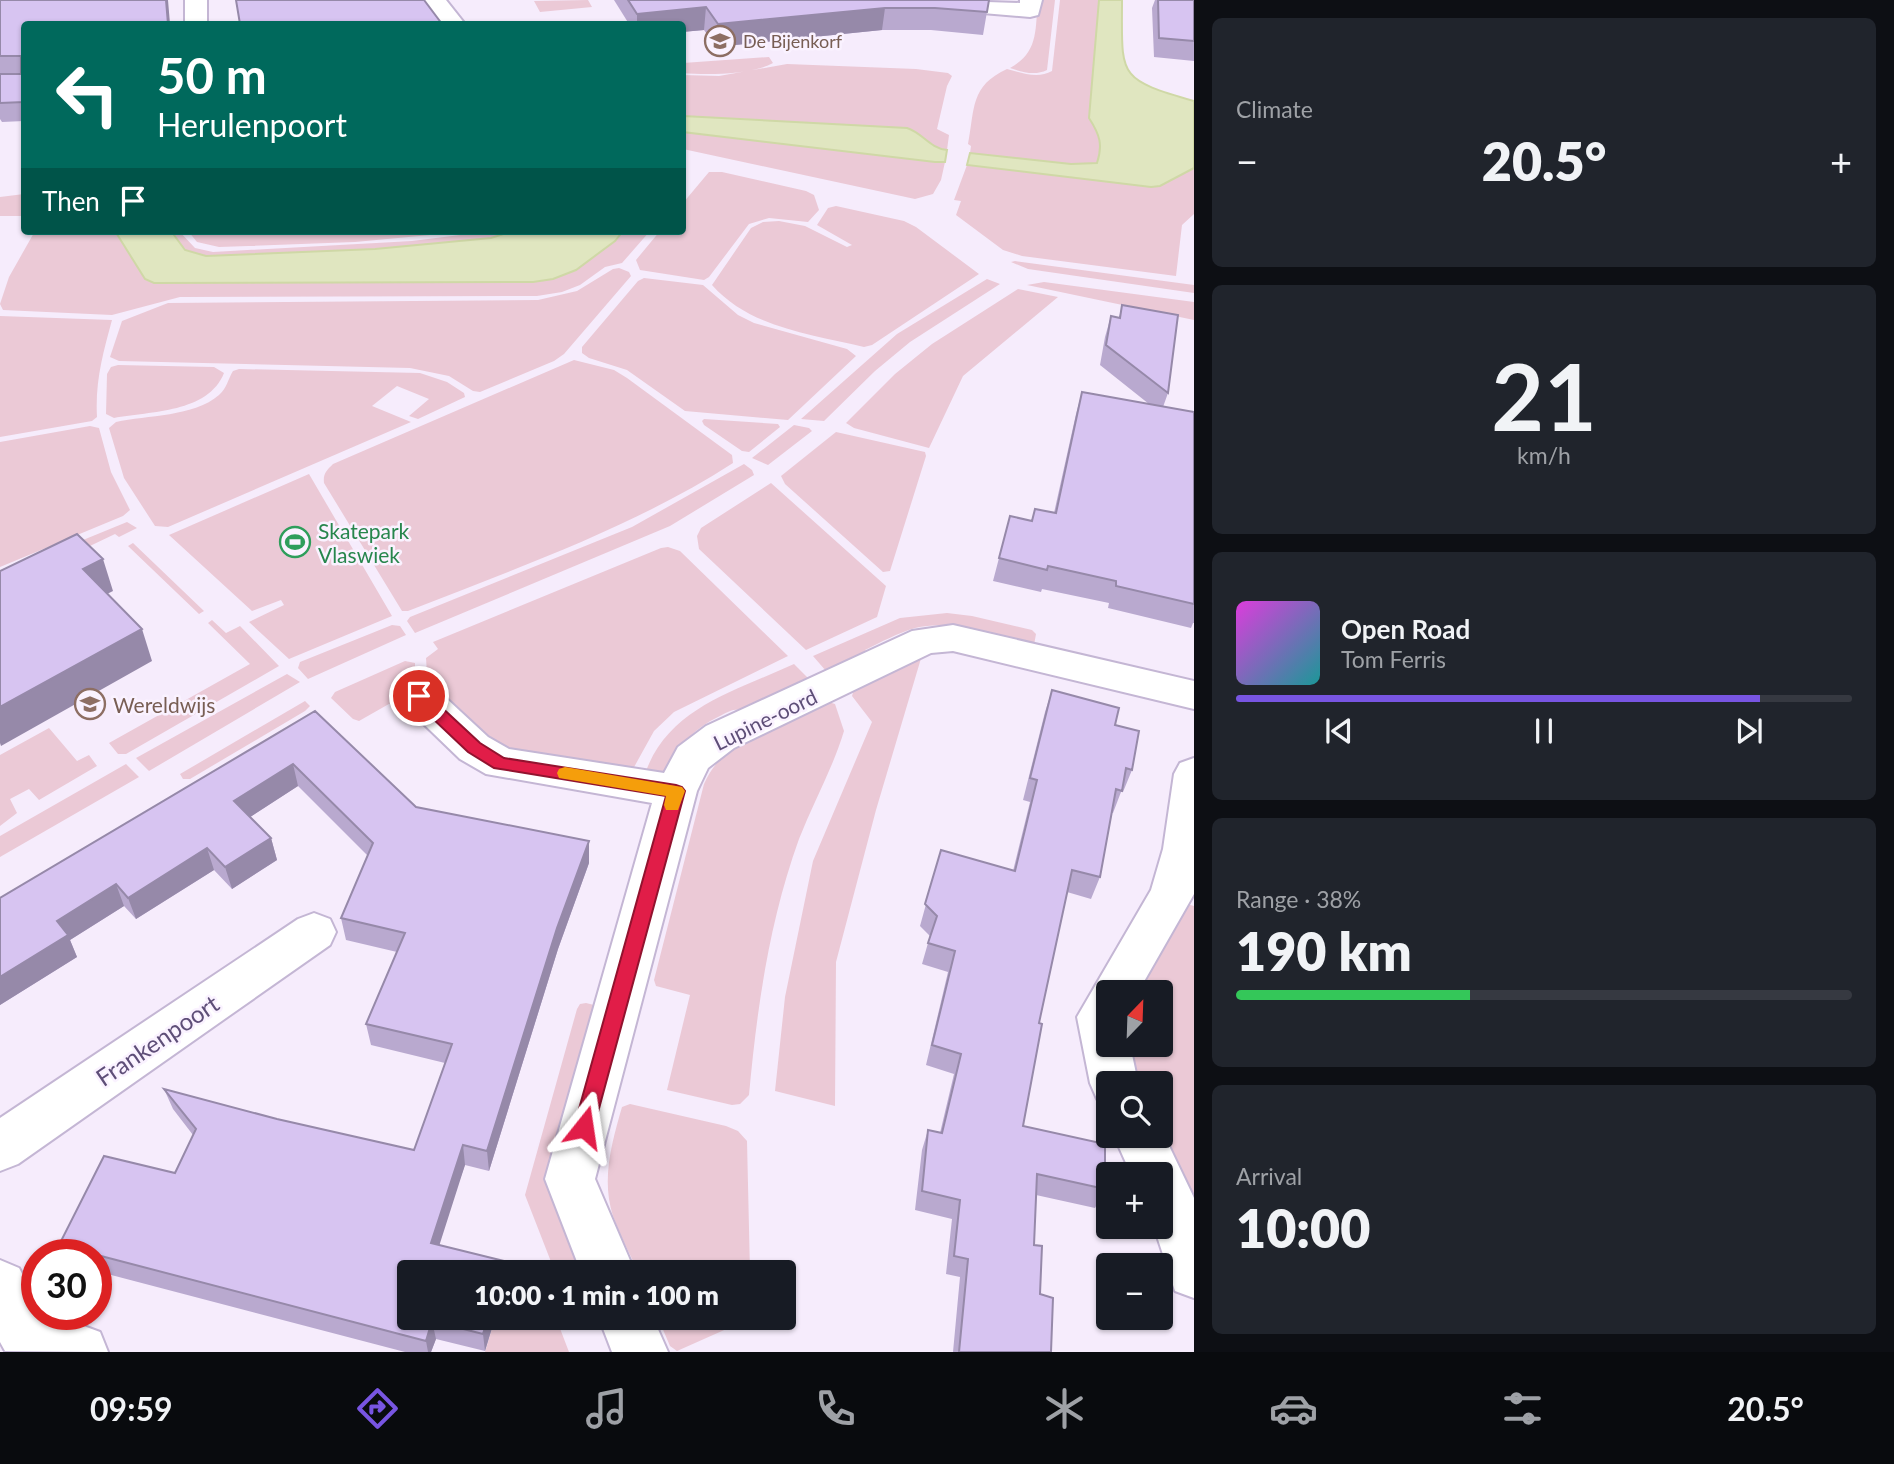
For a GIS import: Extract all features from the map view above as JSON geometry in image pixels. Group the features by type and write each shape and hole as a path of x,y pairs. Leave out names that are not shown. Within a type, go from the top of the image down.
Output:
{"street":[{"path":"196,0 196,21"},
{"path":"434,0 452,21"},
{"path":"919,2 1030,5"},
{"name":"Lupine-oord","path":"603,1260 570,1179 676,791 692,758 720,737 925,640 953,638 1194,695"},
{"path":"419,696 474,748 500,763 676,791"},
{"path":"1121,980 1172,894 1184,849 1194,774"},
{"name":"Frankenpoort","path":"0,1147 314,932"},
{"path":"1173,1211 1192,1253"},
{"path":"0,1287 24,1332 75,1351"},
{"path":"631,1330 640,1352"}],"shaded area":[{"path":"588,0 592,7 540,12 534,1"},
{"path":"1038,0 1055,0 1047,70 1033,73 1010,68 1026,55 1031,47"},
{"path":"1060,0 1099,0 1090,118 1100,140 1097,164 1071,164 970,153 971,146 968,144 976,99 986,83 1007,69 1036,75 1052,71"},
{"path":"1099,0 1122,0 1122,45 1129,71 1150,87 1194,101 1194,168 1160,186 1151,187 967,165 970,153 1071,164 1097,163 1099,140 1089,118"},
{"path":"769,57 773,63 753,70 716,74 686,73 686,63"},
{"path":"787,64 916,69 948,73 952,76 937,129 949,135 947,150 932,146 907,128 686,116 686,75 719,76"},
{"path":"686,116 907,128 935,146 947,150 945,162 686,132"},
{"path":"686,132 945,162 941,180 933,194 915,199 686,150"},
{"path":"967,165 1151,187 1194,168 1194,214 1182,225 1176,276 1022,256 1003,250 956,215 961,201 954,200"},
{"path":"709,172 722,172 806,191 814,195 819,210 808,222 769,218 749,224 704,280 640,270 636,260 657,235 686,235 686,199"},
{"path":"21,194 21,216 0,216 0,197"},
{"path":"836,206 904,221 979,274 872,345 864,347 803,333 763,320 744,311 712,285 751,228 763,222 779,221 805,226 847,247 852,245 817,225 828,208"},
{"path":"33,235 118,235 145,279 373,283 533,282 553,279 576,270 620,235 646,235 622,263 605,267 580,285 562,292 537,296 180,297 112,315 3,310 0,304 9,277"},
{"path":"118,235 174,235 185,250 206,256 375,249 500,235 620,235 576,270 553,279 533,282 154,283 145,279"},
{"path":"174,235 183,235 195,248 213,252 412,241 460,235 500,235 375,249 206,256 185,250"},
{"path":"191,235 430,235 355,242 219,247 197,242"},
{"path":"1011,262 1194,285 1194,293 1028,269"},
{"path":"619,268 629,272 631,276 564,354 554,361 480,392 473,391 449,376 410,368 119,361 110,357 122,321 168,303 538,300 577,291"},
{"path":"644,278 703,285 738,315 754,323 847,349 856,356 788,420 685,411 627,370 589,358 582,353 582,347 638,281"},
{"path":"987,279 1000,284 910,342 875,371 824,421 801,419 897,334"},
{"path":"1044,282 1194,302 1194,320 1027,285"},
{"path":"1018,289 1058,297 963,376 929,448 854,428 846,423 895,374 932,344"},
{"path":"0,316 112,320 98,380 97,417 92,421 0,437"},
{"path":"574,360 614,370 627,378 732,455 733,463 695,486 615,527 408,611 402,611 324,483 327,471 333,464"},
{"path":"111,367 214,367 224,373 216,386 192,403 114,418 106,414 107,374"},
{"path":"233,371 420,373 447,382 464,393 465,397 418,419 409,416 429,399 397,386 372,406 411,422 168,527 155,526 124,478 109,428 116,422 197,408 219,395"},
{"path":"704,419 778,424 780,427 749,452 742,451 704,425"},
{"path":"794,425 812,431 768,465 752,458"},
{"path":"90,426 99,428 111,472 130,510 123,516 0,567 0,442"},
{"path":"836,432 925,452 890,571 883,572 785,484 781,476"},
{"path":"744,464 754,475 670,526 415,633 407,621 410,617 632,527"},
{"path":"309,474 392,616 289,659 249,622 284,605 281,600 252,611 169,535"},
{"path":"771,483 886,586 877,617 806,650 699,549 697,536 701,528"},
{"path":"127,522 137,528 119,537 115,534 0,589 0,574"},
{"path":"133,543 204,611 199,614 128,546"},
{"path":"668,547 680,551 788,656 674,712 654,731 633,769 499,746 428,688 426,658 438,649 433,642"},
{"path":"947,613 1032,630 1036,634 1034,645 975,629 945,625 915,628 896,635 865,650 869,655 826,671 813,656 900,618"},
{"path":"212,620 226,633 240,626 279,666 126,754 118,754 109,743 250,664 208,623"},
{"path":"392,625 400,626 406,635 308,679 298,668 300,662"},
{"path":"922,655 876,810 836,962 835,1106 775,1091 785,997 813,861 872,722 852,696 855,686"},
{"path":"405,661 415,663 415,684 410,692 359,721 353,719 331,698 335,692"},
{"path":"794,664 808,678 809,683 744,710 734,710 718,717 686,741 666,775 646,771 657,749 671,731 688,716 728,693"},
{"path":"287,674 300,682 149,771 136,758"},
{"path":"305,701 310,706 305,711 190,779 183,779 180,774"},
{"path":"825,701 835,704 844,731 799,839 780,902 760,998 749,1095 740,1104 732,1105 667,1090 690,995 656,986 654,980 704,784 713,768 740,742"},
{"path":"49,728 77,761 89,755 97,766 39,800 29,789 10,799 17,813 0,826 0,755"},
{"path":"126,764 139,777 0,857 0,836"},
{"path":"1183,903 1194,906 1194,1202 1163,1148 1173,1148 1173,1071 1126,1071 1123,1057 1173,1057 1173,980 1140,980"},
{"path":"580,1004 602,1007 558,1209 580,1260 550,1260 525,1195"},
{"path":"630,1104 726,1126 738,1131 747,1141 750,1260 633,1260 613,1216 608,1188 609,1161 622,1107"},
{"path":"491,1330 561,1330 569,1352 485,1352"},
{"path":"663,1330 724,1330 677,1351 670,1346"}],"building":[{"path":"0,0 166,0 168,21 21,21 21,56 0,56"},
{"path":"236,0 424,0 440,21 240,21"},
{"path":"628,0 989,0 987,12 885,8 718,24 706,7 637,14"},
{"path":"1158,0 1194,0 1194,41 1159,38"},
{"path":"0,74 21,74 21,102 0,103"},
{"path":"1122,305 1178,315 1168,393 1106,345 1111,316 1120,318"},
{"path":"1082,392 1194,412 1194,604 1116,586 1116,581 1048,566 1047,570 999,558 1010,516 1032,521 1035,509 1056,513"},
{"path":"77,534 103,559 83,569 142,629 0,707 0,571"},
{"path":"1052,690 1119,708 1115,725 1139,731 1132,770 1126,768 1122,791 1116,789 1100,877 1072,870 1039,1023 1042,1024 1023,1126 1096,1142 1096,1148 1105,1148 1105,1162 1096,1162 1096,1187 1037,1174 1034,1245 1042,1246 1040,1294 1053,1298 1051,1352 959,1352 968,1259 954,1256 960,1200 922,1191 928,1130 942,1133 961,1054 932,1045 955,951 928,943 937,916 925,904 941,850 1015,871 1037,780 1030,778"},
{"path":"315,711 416,807 589,841 557,928 487,1151 463,1145 431,1243 500,1260 397,1260 397,1330 429,1330 426,1341 112,1259 112,1239 62,1239 104,1156 175,1173 196,1129 164,1089 277,1119 414,1150 452,1044 366,1024 405,933 341,918 373,843 293,764 234,801 271,838 225,867 207,848 128,898 116,884 57,921 68,935 0,977 0,898"},
{"path":"467,1330 484,1330 483,1334"}],"slow traffic":[{"path":"565,773 676,791 672,805"}],"place":[{"name":"De Bijenkorf","path":"720,41"},
{"name":"Skatepark Vlaswiek","path":"295,542"},
{"name":"Wereldwijs","path":"90,704"}],"route":[{"path":"419,696 474,748 500,763 676,791 584,1127"}]}
